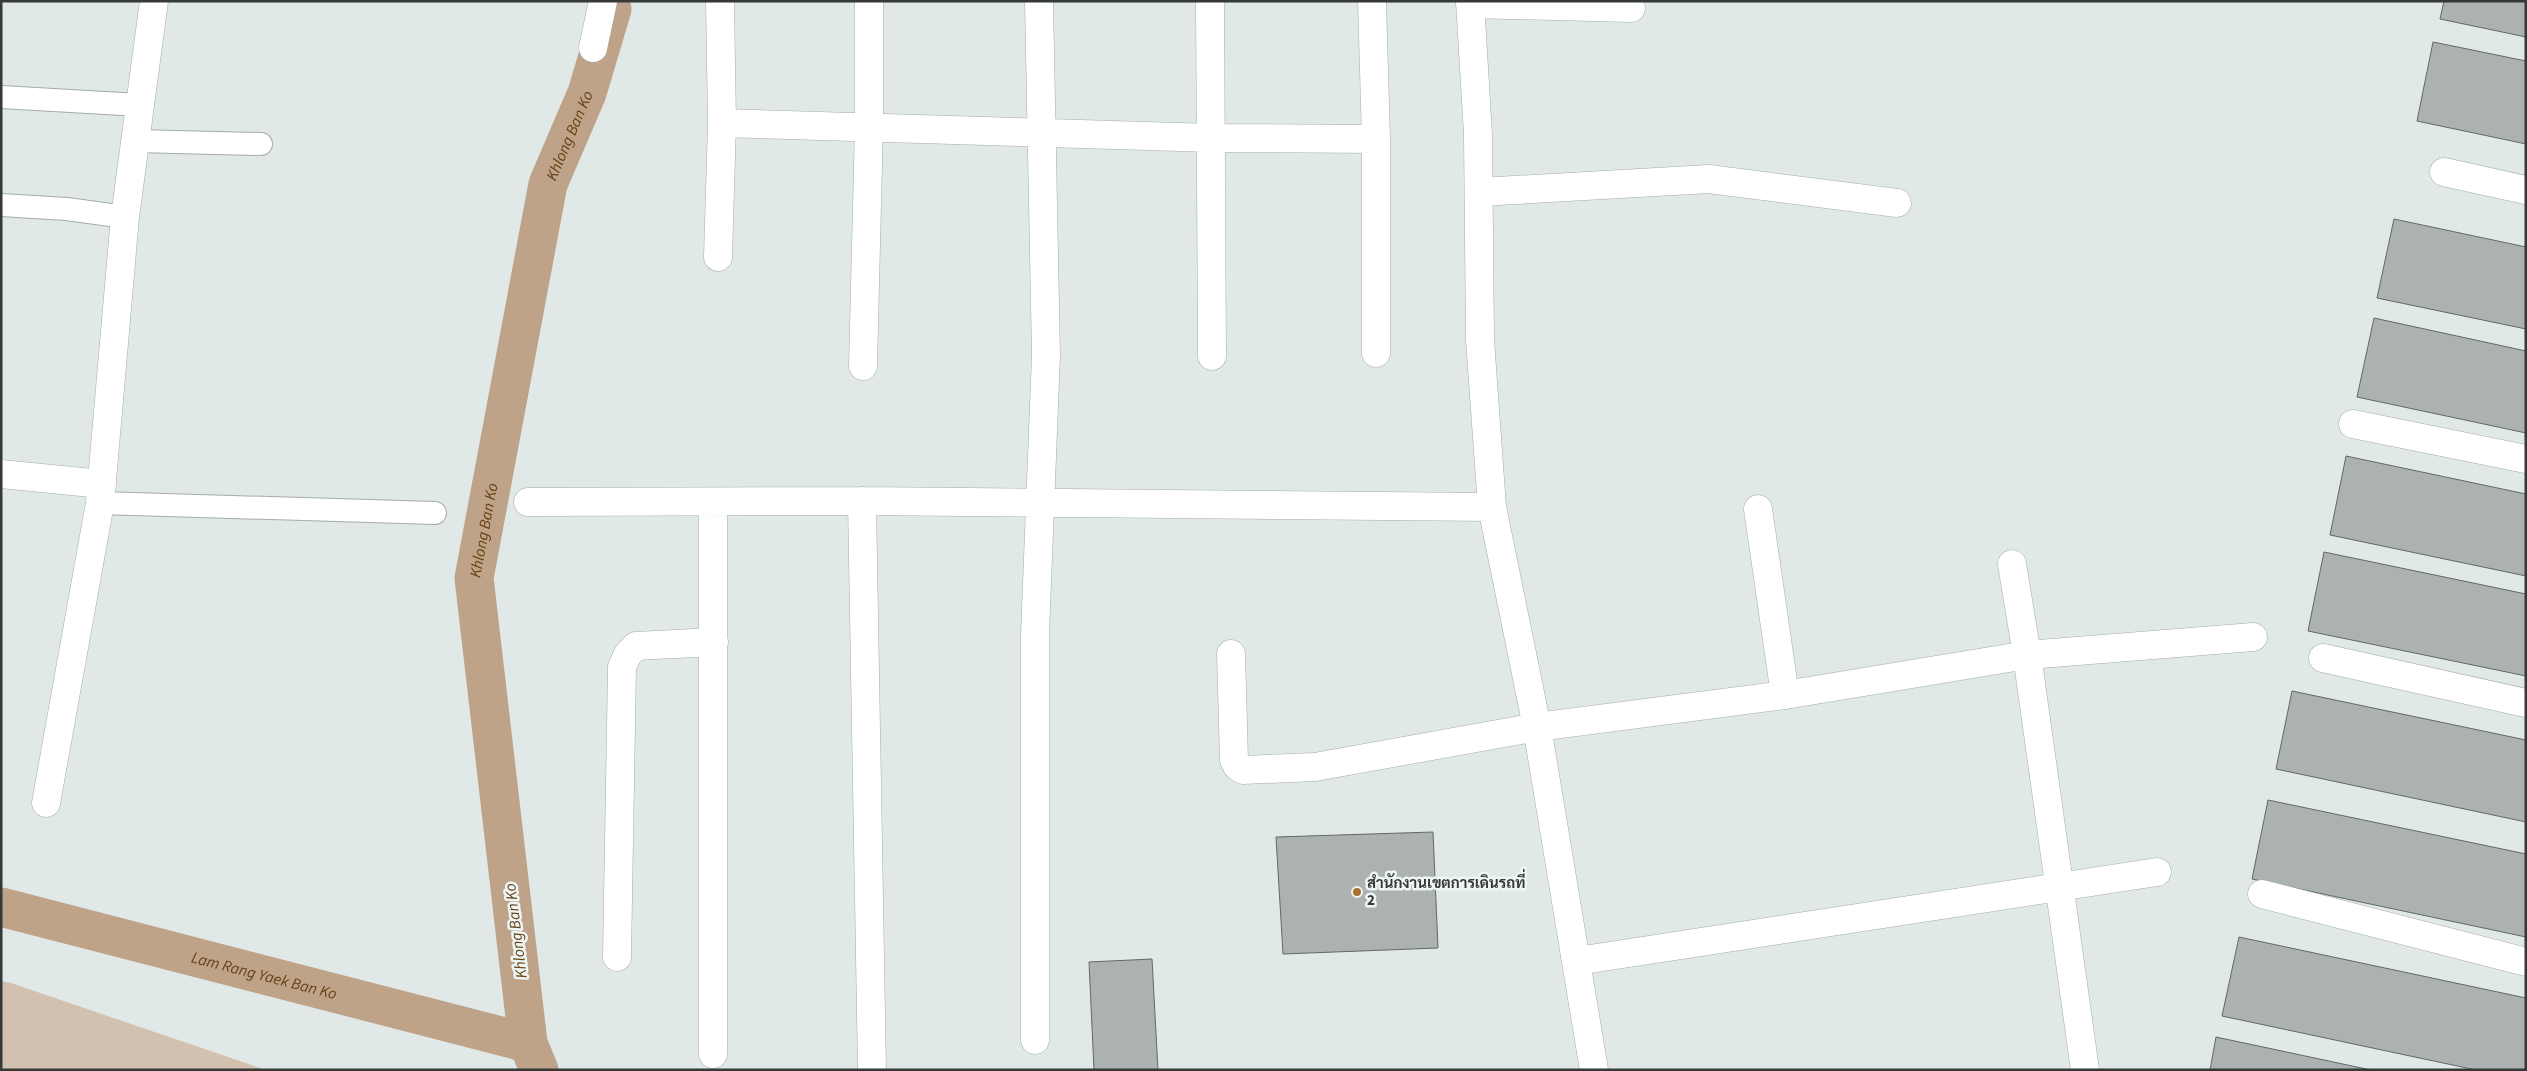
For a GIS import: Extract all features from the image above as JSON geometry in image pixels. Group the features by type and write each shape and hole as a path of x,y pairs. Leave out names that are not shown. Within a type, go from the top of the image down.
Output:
{"street":[{"path":"46,804 101,493 125,217 154,1"},
{"path":"593,48 603,1"},
{"path":"718,258 722,123 720,1"},
{"path":"863,366 869,126 869,1"},
{"path":"1035,1040 1035,634 1046,355 1039,1"},
{"path":"1210,1 1212,356"},
{"path":"1372,1 1376,139 1376,353"},
{"path":"1594,1070 1537,727 1492,507 1480,340 1480,192 1470,3 1631,8"},
{"path":"722,123 869,126 1211,138 1376,139"},
{"path":"2444,172 2526,190"},
{"path":"1480,192 1709,179 1897,204"},
{"path":"2353,424 2526,459"},
{"path":"1,474 101,493"},
{"path":"528,502 862,501 1492,507"},
{"path":"862,501 872,1070"},
{"path":"713,502 713,1054"},
{"path":"1758,509 1785,695"},
{"path":"2012,564 2027,655 2085,1070"},
{"path":"1232,654 1234,760 1237,766 1243,770 1315,767 1537,727 1785,695 2027,655 2254,637"},
{"path":"617,957 622,667 628,654 636,646 714,642"},
{"path":"2323,658 2526,704"},
{"path":"1577,961 2157,872"},
{"path":"2262,894 2526,962"}],"lane":[{"path":"1,97 140,105"},
{"path":"135,142 261,144"},
{"path":"1,205 67,209 125,217"},
{"path":"101,493 435,513"}],"shaded area":[{"path":"1,981 11,983 266,1070 1,1070"}],"building":[{"path":"2444,1 2526,1 2526,37 2440,19"},
{"path":"2433,42 2526,61 2526,144 2417,121"},
{"path":"2394,219 2526,247 2526,329 2377,298"},
{"path":"2374,318 2526,351 2526,433 2357,397"},
{"path":"2346,456 2526,494 2526,576 2330,535"},
{"path":"2324,552 2526,594 2526,676 2308,631"},
{"path":"2292,691 2526,740 2526,822 2276,769"},
{"path":"2268,800 2526,854 2526,937 2252,879"},
{"name":"สำนักงานเขตการเดินรถที่ 2","path":"1433,832 1438,948 1283,954 1276,837"},
{"path":"2239,937 2526,998 2526,1070 2476,1070 2222,1016"},
{"path":"1152,959 1158,1070 1094,1070 1089,962"},
{"path":"2216,1037 2371,1070 2210,1070"}],"waterway":[{"name":"Khlong Ban Ko","path":"539,1070 528,1043 474,578 548,184 587,93 612,9"},
{"name":"Lam Rang Yaek Ban Ko","path":"1,907 528,1043"}],"place":[{"name":"สำนักงานเขตการเดินรถที่ 2","path":"1357,892"}]}
